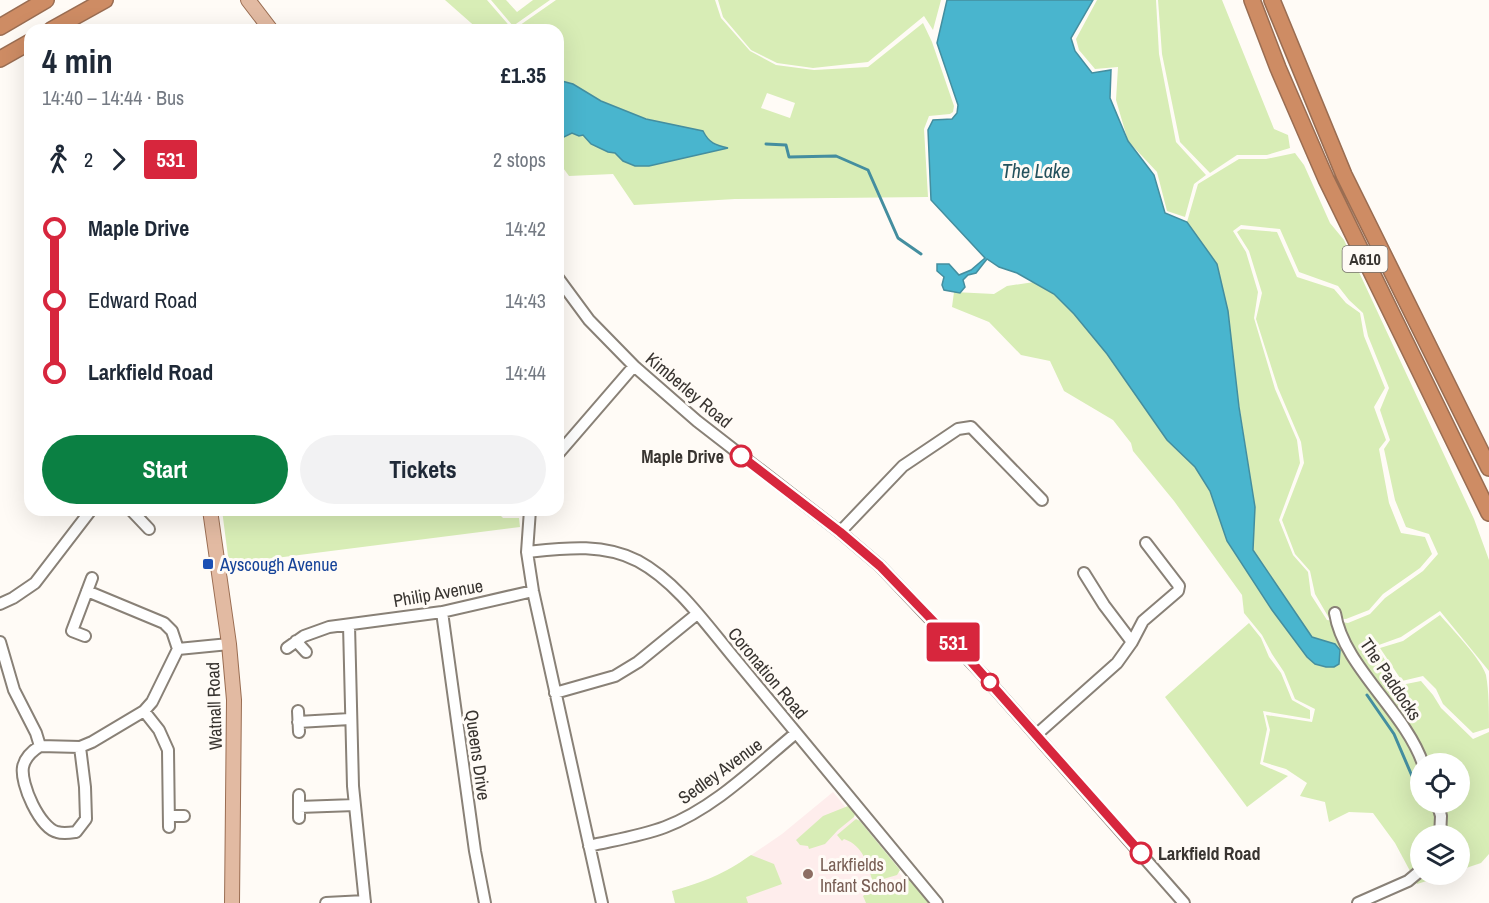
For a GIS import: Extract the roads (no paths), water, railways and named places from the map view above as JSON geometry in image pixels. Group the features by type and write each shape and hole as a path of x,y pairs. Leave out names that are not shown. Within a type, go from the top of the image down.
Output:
{"highway":[{"path":"0,27 46,0"},
{"path":"62,24 105,0"},
{"name":"A610","path":"1252,0 1278,68 1326,179 1489,513"},
{"name":"A610","path":"1272,0 1344,175 1489,468"},
{"path":"0,58 24,45"}],"main road":[{"path":"248,0 266,24"},
{"name":"Watnall Road","path":"211,516 229,644 234,700 232,903"}],"street":[{"name":"Kimberley Road","path":"564,286 589,320 634,366 697,421 840,532 880,566 915,601 1036,735 1184,903"},
{"path":"564,447 634,366"},
{"path":"840,532 903,466 932,445 964,427 971,427 1042,500"},
{"path":"0,604 35,583 86,516"},
{"path":"137,516 149,529"},
{"path":"530,516 527,552 533,591 602,903"},
{"path":"1036,735 1117,663 1143,621 1178,591 1179,586 1146,543"},
{"name":"Coronation Road","path":"527,552 577,547 598,549 638,561 668,582 937,903"},
{"path":"1084,573 1104,605 1132,642"},
{"path":"85,636 72,631 92,578"},
{"path":"80,747 86,819 76,832 55,832 48,828 28,795 22,769 32,751 40,746 80,747 144,711 152,702 178,649 172,631 164,623 87,591"},
{"name":"Philip Avenue","path":"306,652 292,645 314,631 442,612 533,591"},
{"name":"Queens Drive","path":"442,612 475,851 485,903"},
{"name":"The Paddocks","path":"1335,613 1337,628 1357,663 1388,703 1420,753"},
{"path":"555,693 599,682 627,670 697,614"},
{"path":"326,903 365,902 355,805 350,719 349,624"},
{"path":"0,642 14,690 36,733 40,746"},
{"path":"178,649 229,644"},
{"path":"144,711 159,730 168,750 170,822 184,816"},
{"path":"298,722 350,719"},
{"name":"Sedley Avenue","path":"589,846 667,826 696,812 722,794 796,733"},
{"path":"299,795 299,812 355,805"},
{"path":"1358,903 1410,879"}],"water":[{"name":"The Lake","path":"947,0 1093,0 1071,38 1075,51 1092,73 1111,70 1110,98 1128,141 1154,175 1165,213 1187,222 1217,264 1228,311 1239,407 1255,507 1253,550 1312,637 1335,644 1340,650 1339,664 1334,667 1315,664 1307,657 1272,610 1227,541 1210,491 1195,467 1167,440 1107,354 1054,294 987,259 976,273 968,275 963,280 965,287 960,293 944,290 942,285 944,277 937,271 937,264 949,264 959,275 971,270 985,258 931,200 928,130 933,120 952,119 957,113 958,105 937,43"},
{"path":"564,82 573,84 601,101 646,119 703,131 713,143 728,148 649,166 635,166 623,161 615,153 591,144 583,135 572,133 564,137"}],"waterway":[{"path":"766,144 786,145 789,157 836,156 868,170 898,238 921,254"},
{"path":"1367,695 1394,734 1410,771"}],"place":[{"name":"Maple Drive","path":"741,456"},
{"name":"Ayscough Avenue","path":"208,564"},
{"name":"Larkfield Road","path":"1141,853"},
{"name":"Larkfields Infant School","path":"808,874"}]}
